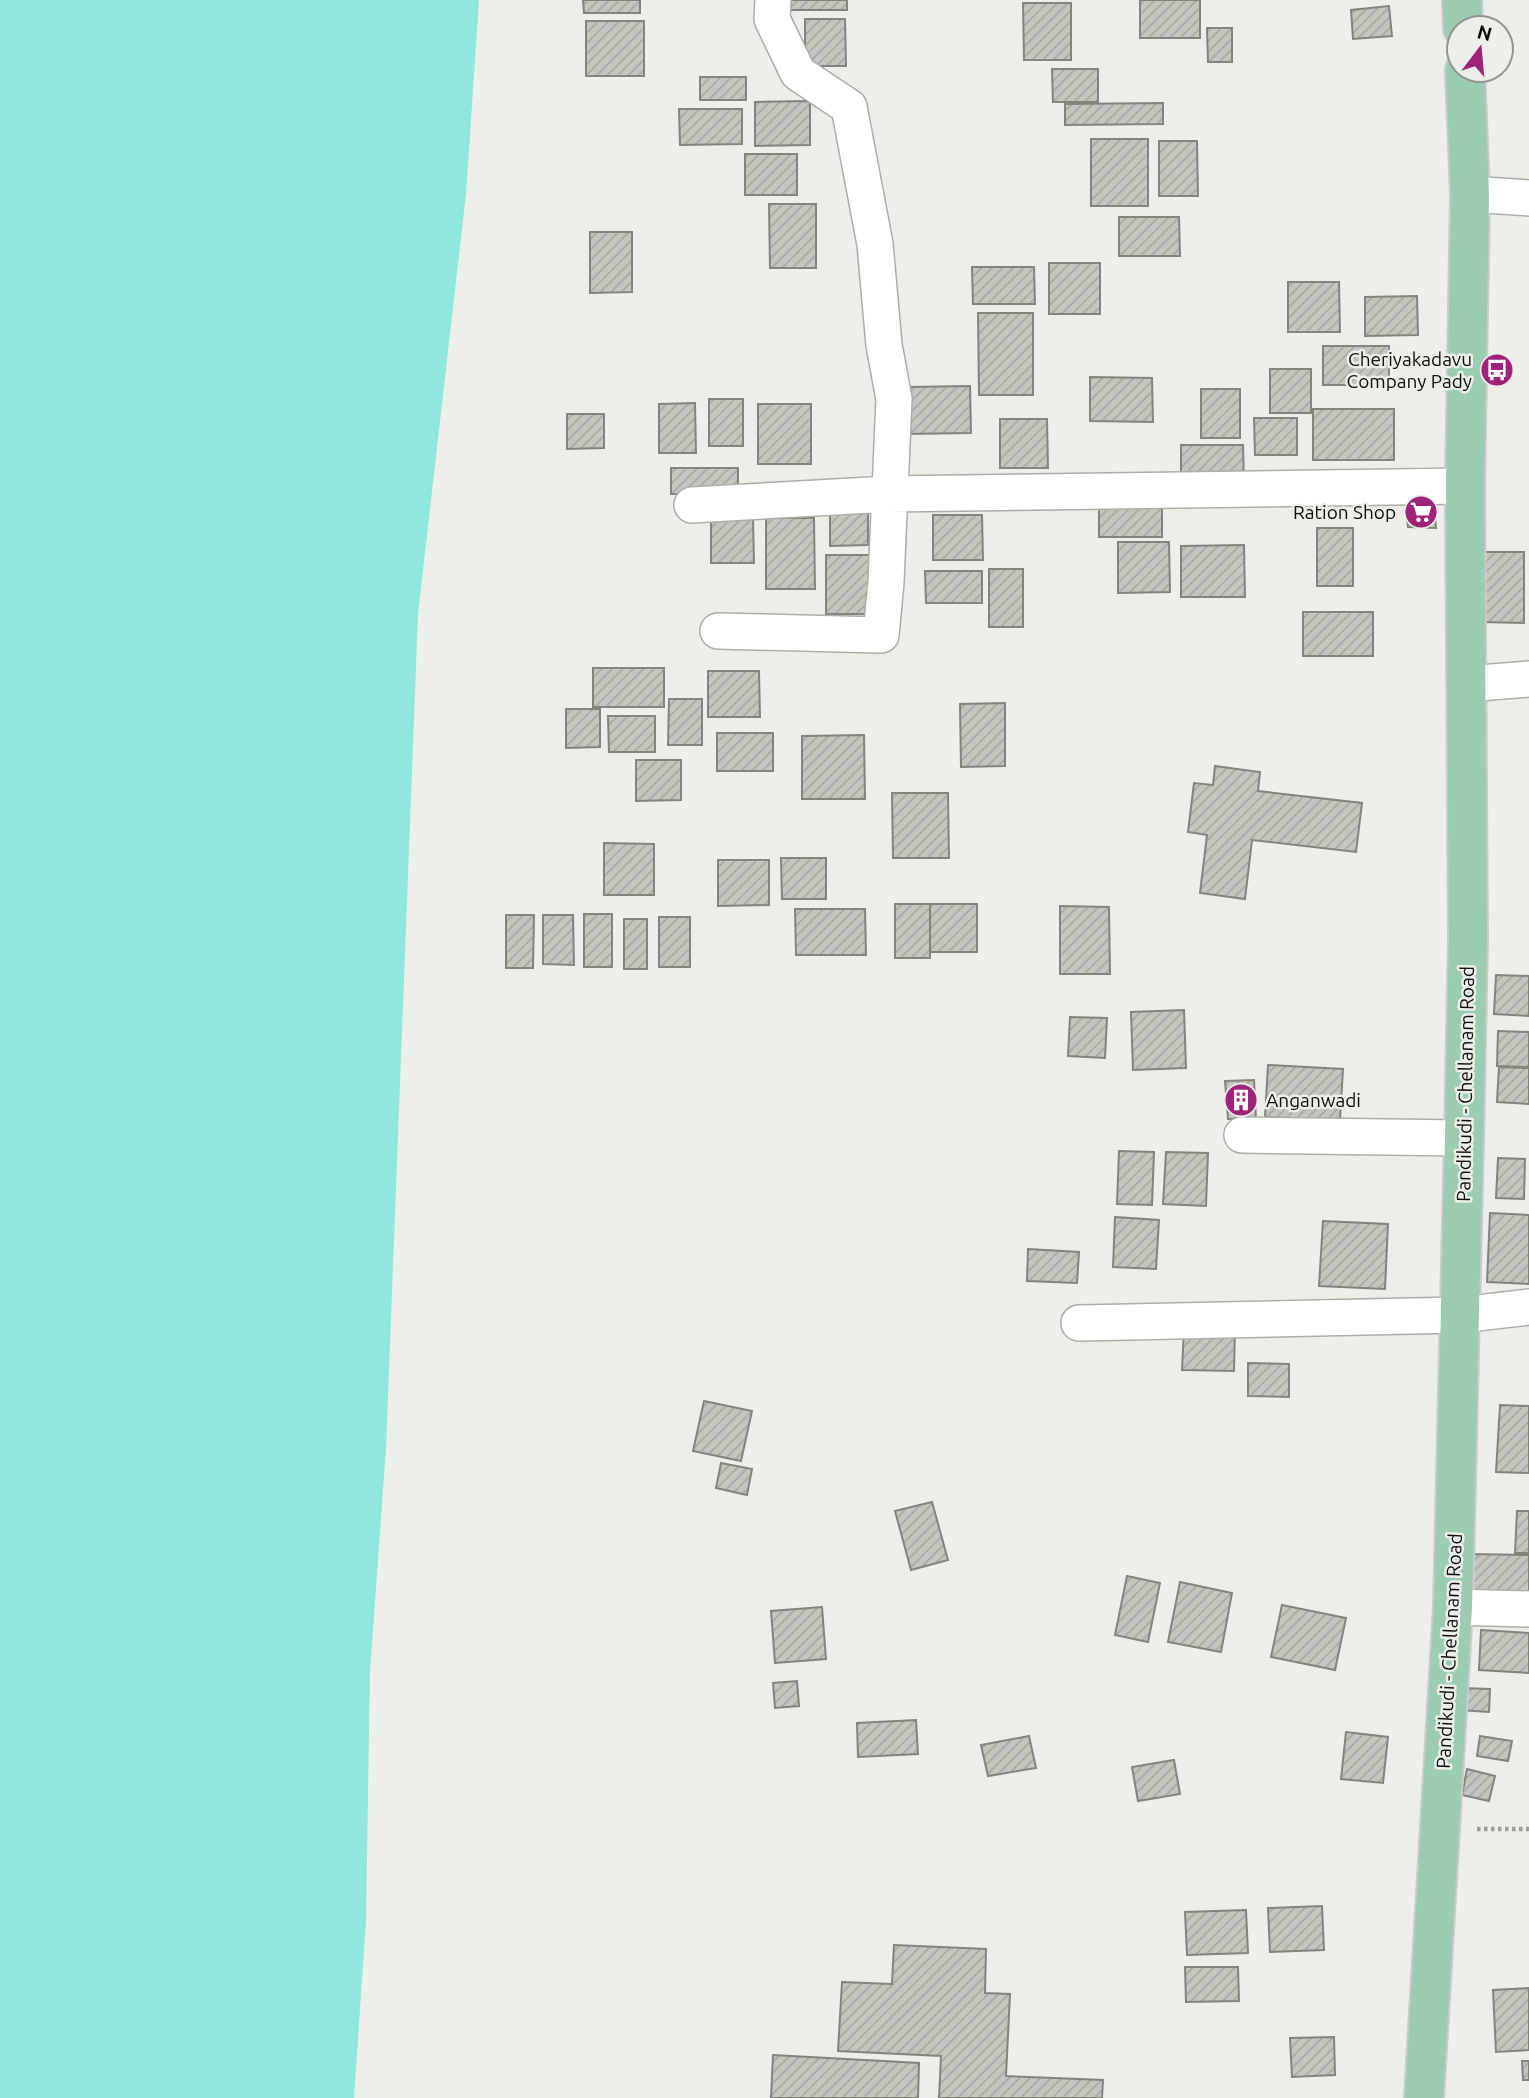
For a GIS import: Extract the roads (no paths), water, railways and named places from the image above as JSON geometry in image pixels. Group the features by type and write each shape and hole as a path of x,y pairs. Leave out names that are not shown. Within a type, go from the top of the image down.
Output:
{"main road":[{"name":"Pandikudi - Chellanam Road","path":"1424,2098 1453,1607 1464,1138 1468,939 1465,486 1470,194 1466,84"}],"street":[{"path":"718,631 881,635 886,582 894,399 884,345 875,244 849,107 798,73 772,19 773,0"},
{"path":"1470,194 1529,198"},
{"path":"692,505 889,494 1465,486"},
{"path":"1466,684 1529,680"},
{"path":"1242,1135 1464,1138"},
{"path":"1079,1323 1460,1315 1529,1307"},
{"path":"1453,1607 1529,1609"}],"water":[{"path":"0,0 479,0 466,194 418,614 386,1448 370,1671 366,1920 354,2098 0,2098"}],"place":[{"name":"Cheriyakadavu Company Pady","path":"1497,370"},
{"name":"Ration Shop","path":"1421,512"},
{"name":"Anganwadi","path":"1241,1100"}]}
